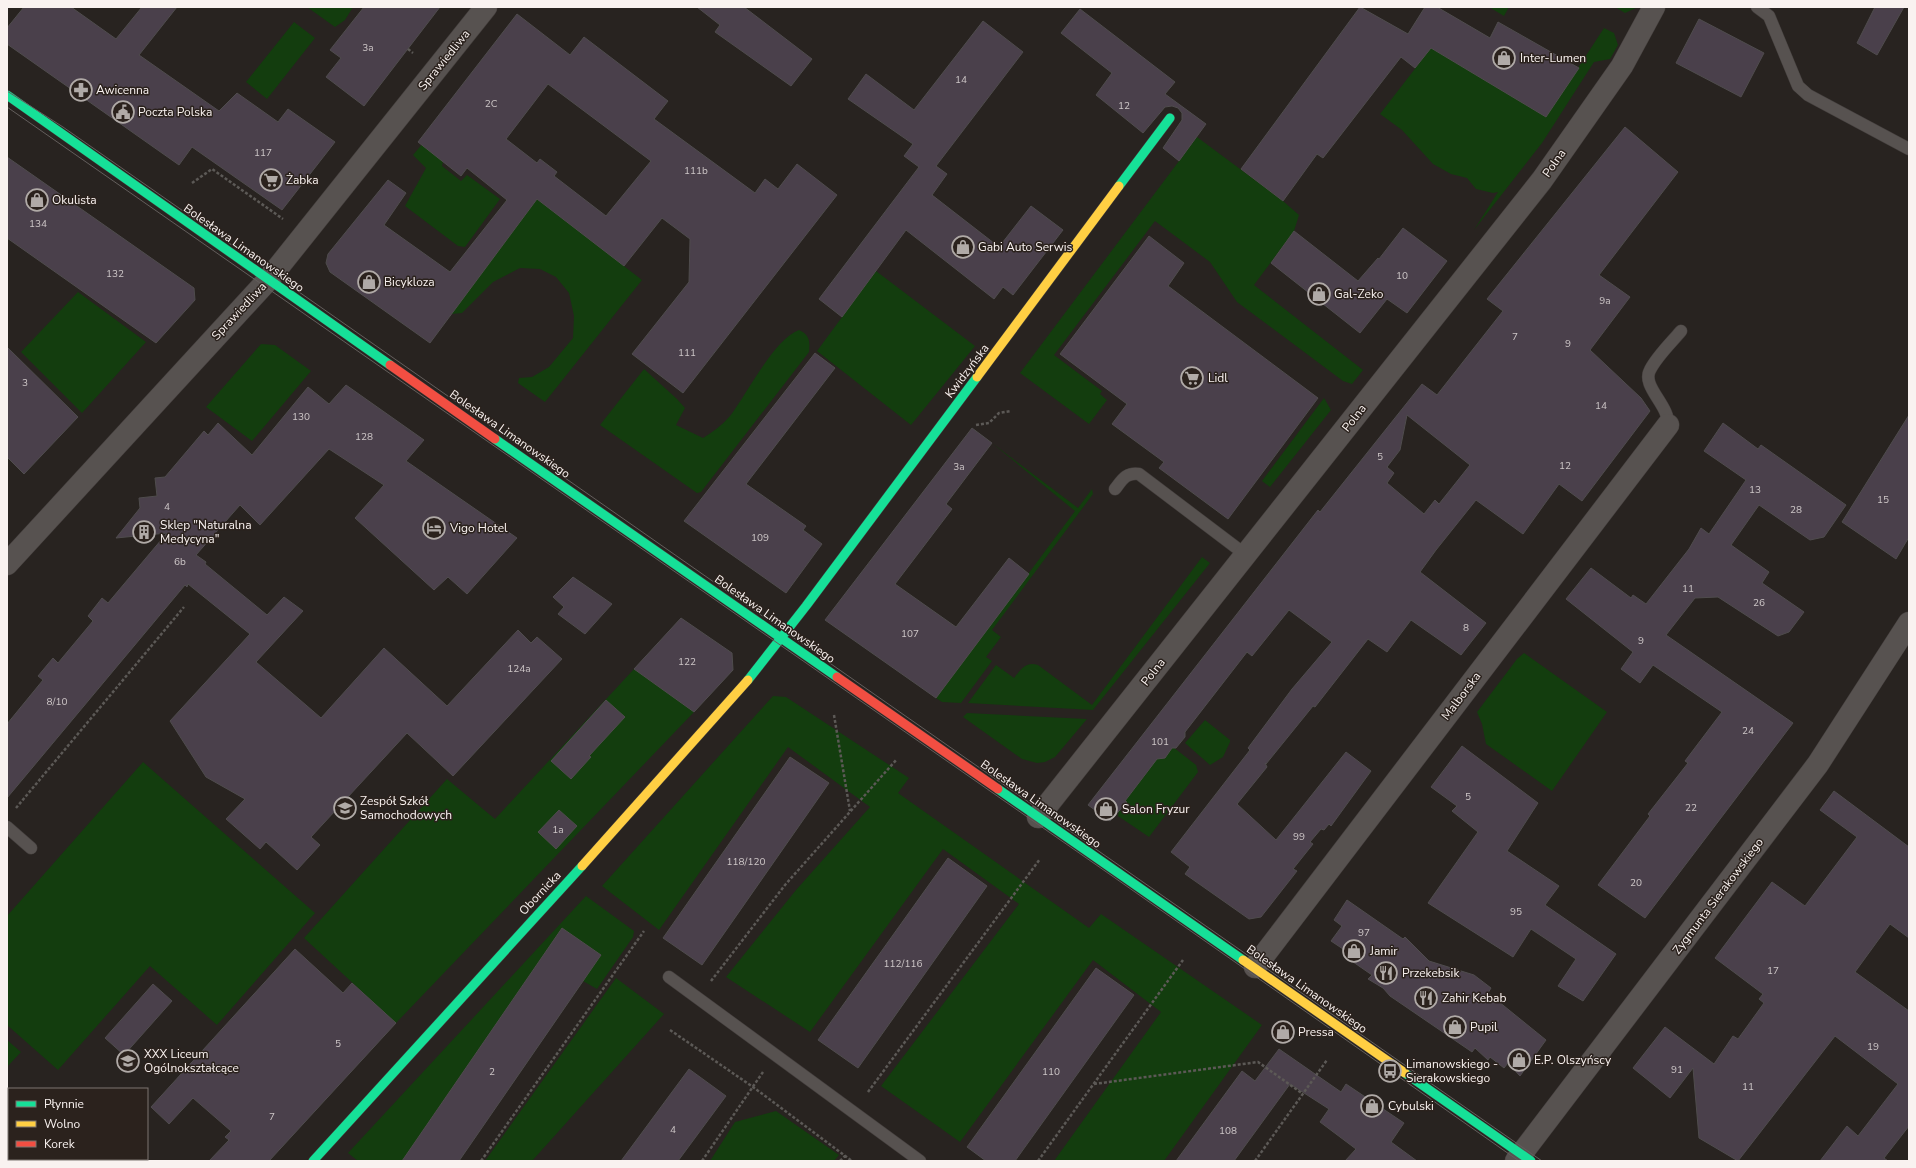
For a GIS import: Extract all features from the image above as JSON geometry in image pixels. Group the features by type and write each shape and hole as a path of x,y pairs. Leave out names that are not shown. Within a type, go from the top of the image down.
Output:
{"street":[{"name":"Sprawiedliwa","path":"7,564 268,280 486,7"},
{"name":"Polna","path":"1038,817 1542,180 1614,78 1654,7"},
{"name":"Bolesława Limanowskiego","path":"7,95 268,280 1255,967 1523,1159"},
{"name":"Kwidzyńska","path":"781,638 1170,118"},
{"name":"Malborska","path":"1255,967 1668,425"},
{"name":"Zygmunta Sierakowskiego","path":"1523,1159 1818,764 1909,623"},
{"name":"Obornicka","path":"313,1161 594,853 751,677 781,638"}],"lane":[{"path":"1757,7 1769,16 1798,86 1808,95 1909,148"},
{"path":"1668,425 1667,412 1649,383 1649,372 1681,330"},
{"path":"1115,489 1125,476 1131,473 1139,474 1246,555"},
{"path":"7,827 31,848"},
{"path":"669,977 920,1161"}],"path":[{"path":"408,49 413,53"},
{"path":"192,183 212,169 283,220"},
{"path":"12,813 184,607"},
{"path":"834,715 850,812"},
{"path":"711,982 785,885 897,759"},
{"path":"868,1092 1040,859"},
{"path":"481,1161 644,931"},
{"path":"1038,1161 1183,960"},
{"path":"670,1030 753,1088 852,1161"},
{"path":"702,1161 775,1055"},
{"path":"1255,1161 1328,1060"},
{"path":"1093,1084 1258,1062 1303,1094"},
{"path":"840,1161 845,1156"}],"green space":[{"path":"307,7 353,7 345,20 335,27"},
{"path":"1489,7 1509,7 1504,16"},
{"path":"1615,7 1638,7 1625,13"},
{"path":"294,22 315,38 267,99 246,82"},
{"path":"1604,28 1614,33 1618,45 1610,59 1594,62 1542,143 1474,230 1498,192 1493,193 1476,189 1467,178 1451,174 1433,164 1402,130 1380,114 1431,48 1546,117"},
{"path":"1197,137 1283,201 1299,215 1294,231 1254,285 1363,370 1352,384 1343,381 1237,302 1210,262 1155,221 1054,355 1102,391 1100,394 1107,400 1089,424 1020,373"},
{"path":"424,142 443,161 442,166 461,181 467,175 500,199 465,247 458,246 405,206 426,168 413,155"},
{"path":"537,199 642,280 545,402 518,383 519,378 532,377 549,367 573,338 574,316 569,293 556,277 540,269 520,268 493,282 462,313 451,314"},
{"path":"876,271 975,346 911,425 817,351"},
{"path":"78,292 146,342 82,413 21,352"},
{"path":"799,330 805,334 808,339 809,352 701,492 697,493 600,425 644,369 685,408 676,425 703,438 730,416 771,355 790,335"},
{"path":"261,344 275,345 311,371 252,441 206,407"},
{"path":"1324,398 1331,410 1270,487 1262,481"},
{"path":"992,443 1078,508 1092,489 1093,494 992,630 1001,637 986,657 992,661 961,703 942,702 936,698 1075,511"},
{"path":"1202,557 1210,563 1093,710 968,703 996,665 1014,678 1024,667 1034,664 1038,665 1092,705"},
{"path":"1524,653 1607,712 1552,791 1486,744 1482,724 1477,712 1517,659"},
{"path":"634,669 694,712 396,1023 304,938 447,779 495,819"},
{"path":"773,696 786,697 909,778 898,793 1089,928 1101,914 1262,1025 1164,1161 1054,1161 1161,1012 1093,960 960,1142 881,1086 1019,904 943,849 810,1032 726,977 796,890 870,807 788,747 659,930 602,886"},
{"path":"967,713 1087,719 1055,757 1045,762 1037,763 1022,759 963,717"},
{"path":"1205,720 1230,740 1223,757 1210,765 1185,743"},
{"path":"1173,747 1196,765 1198,772 1149,837 1118,816 1119,810 1126,814 1131,806 1125,801 1149,770 1146,761 1152,752 1161,759 1165,758"},
{"path":"143,762 315,913 217,1025 150,966 58,1070 7,1025 7,916"},
{"path":"586,896 634,931 633,937 597,989 583,981 601,955 562,928 402,1161 358,1161 348,1153"},
{"path":"616,978 664,1014 532,1161 485,1161"},
{"path":"7,1040 21,1052 7,1067"},
{"path":"776,1111 839,1155 834,1161 710,1161 735,1122"}],"building":[{"path":"24,7 71,7 116,39 142,7 177,7 139,55 219,111 237,93 278,122 288,109 335,142 282,210 192,147 179,165 7,44 7,28"},
{"path":"364,7 440,7 364,106 326,77 341,58 330,50"},
{"path":"697,7 744,7 812,59 791,86 715,32 720,25"},
{"path":"1360,7 1408,34 1425,7 1437,7 1490,38 1498,22 1579,68 1546,117 1431,48 1415,68 1401,57 1323,158 1317,154 1283,201 1241,169"},
{"path":"1875,7 1904,7 1877,55 1857,43"},
{"path":"1080,9 1175,82 1165,94 1206,124 1179,161 1163,148 1182,120 1182,113 1178,108 1172,106 1165,107 1143,133 1096,95 1112,73 1061,33"},
{"path":"517,14 570,55 584,37 668,101 654,119 755,193 765,179 778,189 797,164 837,195 683,393 632,354 689,282 690,239 662,218 624,266 537,199 430,343 330,272 326,263 328,254 388,180 406,193 384,225 450,272 507,200 467,168 461,176 418,142","holes":["548,84 651,161 606,216 554,176 557,172 540,159 537,163 506,139"]},
{"path":"1699,19 1764,53 1741,97 1676,63"},
{"path":"983,21 1023,52 936,166 947,174 932,195 999,247 1031,206 1063,230 1013,295 1003,287 994,299 906,230 842,317 819,299 919,167 904,156 913,144 848,99 866,74 914,110"},
{"path":"1625,127 1678,172 1599,275 1630,297 1590,350 1641,398 1650,411 1582,501 1559,484 1523,534 1476,500 1436,550 1420,572 1486,623 1461,655 1411,620 1387,652 1368,639 1315,707 1313,706 1266,764 1265,763 1267,767 1237,804 1276,840 1346,752 1371,771 1331,826 1329,824 1324,830 1321,829 1310,842 1313,844 1293,869 1297,871 1261,917 1249,919 1185,874 1190,867 1171,852 1250,750 1248,748 1292,689 1332,642 1289,610 1252,656 1247,652 1185,732 1185,737 1176,748 1172,748 1165,758 1157,759 1125,801 1127,802 1110,821 1088,805 1318,510 1320,512 1422,384 1437,395 1503,311 1487,299","holes":["1407,415 1470,465 1439,504 1435,500 1424,514 1387,483 1394,473 1387,467 1400,450"]},
{"path":"7,157 194,288 195,300 156,343 7,238"},
{"path":"1403,228 1447,261 1407,313 1387,299 1360,333 1271,263 1294,231 1358,281 1378,258 1379,259"},
{"name":"Lidl","path":"1149,236 1184,263 1168,286 1318,398 1228,519 1159,468 1164,462 1112,424 1127,404 1060,354"},
{"path":"7,347 78,417 24,474 7,457"},
{"path":"815,353 835,368 746,484 806,526 803,530 822,544 786,593 684,521"},
{"path":"346,385 424,440 406,461 517,538 467,594 448,577 434,590 355,518 384,485 329,449 260,525 240,505 196,555 267,615 284,597 303,611 256,662 321,718 384,648 447,706 518,630 531,643 537,637 562,659 453,776 407,733 311,837 320,845 297,870 266,842 260,849 226,819 245,799 206,777 170,721 250,634 188,584 187,587 185,585 7,798 7,724 43,680 38,676 53,658 58,663 93,621 88,616 102,598 108,603 167,533 116,538 140,508 139,498 157,496 155,478 165,477 204,431 208,435 218,423 252,455 308,387 329,404"},
{"path":"1909,415 1909,537 1896,559 1842,522"},
{"path":"1723,423 1758,449 1761,445 1846,505 1824,537 1810,540 1759,505 1731,545 1769,572 1762,583 1804,612 1789,632 1778,636 1718,597 1695,598 1666,635 1793,723 1645,918 1598,885 1650,816 1648,814 1688,763 1685,761 1722,712 1653,665 1640,683 1621,669 1633,652 1566,599 1591,568 1631,598 1633,595 1646,604 1689,549 1701,528 1709,534 1746,480 1704,451"},
{"path":"972,428 992,443 946,504 952,509 895,584 956,627 1009,558 1029,574 936,698 825,620"},
{"path":"573,577 612,604 585,634 558,614 564,607 553,597"},
{"path":"681,618 732,653 733,670 694,712 634,669"},
{"path":"606,700 625,717 589,756 591,757 571,779 551,761"},
{"path":"1462,746 1538,803 1507,851 1559,886 1545,905 1616,954 1583,1001 1558,986 1576,959 1531,929 1513,957 1428,903 1478,832 1452,811 1457,806 1431,787"},
{"path":"790,757 829,783 702,965 663,938"},
{"path":"1834,791 1909,847 1909,938 1890,924 1855,972 1909,1011 1909,1126 1884,1158 1888,1161 1820,1161 1847,1126 1858,1136 1898,1084 1835,1036 1738,1161 1699,1138 1693,1068 1670,1098 1633,1068 1665,1027 1714,1064 1733,1036 1738,1039 1764,1003 1759,999 1763,994 1715,958 1772,882 1805,906 1857,837 1820,810"},
{"path":"559,810 577,826 556,849 538,832"},
{"path":"948,858 987,886 858,1068 818,1040"},
{"path":"1347,900 1403,939 1405,937 1429,961 1474,975 1491,988 1488,993 1546,1040 1520,1076 1508,1063 1504,1068 1490,1057 1488,1060 1475,1048 1472,1052 1390,996 1383,988 1368,979 1372,975 1343,955 1346,951 1331,941 1342,926 1334,920"},
{"path":"562,928 601,955 459,1161 402,1161"},
{"path":"295,949 343,993 352,983 396,1023 269,1161 209,1161 229,1140 225,1137 231,1131 193,1098 169,1124 151,1107"},
{"path":"1096,968 1134,995 1015,1161 986,1161 967,1147"},
{"path":"153,984 172,1001 124,1055 105,1038"},
{"path":"1279,1049 1341,1092 1346,1084 1404,1123 1391,1142 1417,1161 1345,1161 1356,1149 1320,1122 1329,1109 1290,1084 1234,1161 1176,1161 1242,1071 1255,1081"},
{"path":"689,1069 726,1096 678,1161 621,1161"}],"tram line":[{"path":"7,91 63,127 1542,1161"},
{"path":"7,107 1519,1161"}],"traffic: fast":[{"path":"7,95 390,365"},
{"path":"1119,186 1170,118"},
{"path":"748,680 806,606 977,377"},
{"path":"495,439 837,677"},
{"path":"998,789 1243,960"},
{"path":"313,1161 582,866"},
{"path":"1405,1073 1531,1161"}],"traffic: slow":[{"path":"977,377 1119,186"},
{"path":"582,866 748,680"},
{"path":"1243,960 1405,1073"}],"traffic: jam":[{"path":"390,365 495,439"},
{"path":"837,677 998,789"}],"place":[{"name":"Inter-Lumen","path":"1504,58"},
{"name":"Awicenna","path":"81,90"},
{"name":"Poczta Polska","path":"123,112"},
{"name":"Żabka","path":"271,180"},
{"name":"Okulista","path":"37,200"},
{"name":"Gabi Auto Serwis","path":"963,247"},
{"name":"Bicykloza","path":"369,282"},
{"name":"Gal-Zeko","path":"1319,294"},
{"name":"Lidl","path":"1192,378"},
{"name":"Vigo Hotel","path":"434,528"},
{"name":"Sklep \"Naturalna Medycyna\"","path":"144,532"},
{"name":"Zespół Szkół Samochodowych","path":"345,808"},
{"name":"Salon Fryzur","path":"1106,809"},
{"name":"Jamir","path":"1354,951"},
{"name":"Przekebsik","path":"1386,973"},
{"name":"Zahir Kebab","path":"1426,998"},
{"name":"Pupil","path":"1455,1027"},
{"name":"Pressa","path":"1283,1032"},
{"name":"E.P. Olszyńscy","path":"1519,1060"},
{"name":"XXX Liceum Ogólnokształcące","path":"128,1061"},
{"name":"Limanowskiego - Sierakowskiego","path":"1390,1071"},
{"name":"Cybulski","path":"1372,1106"}]}
